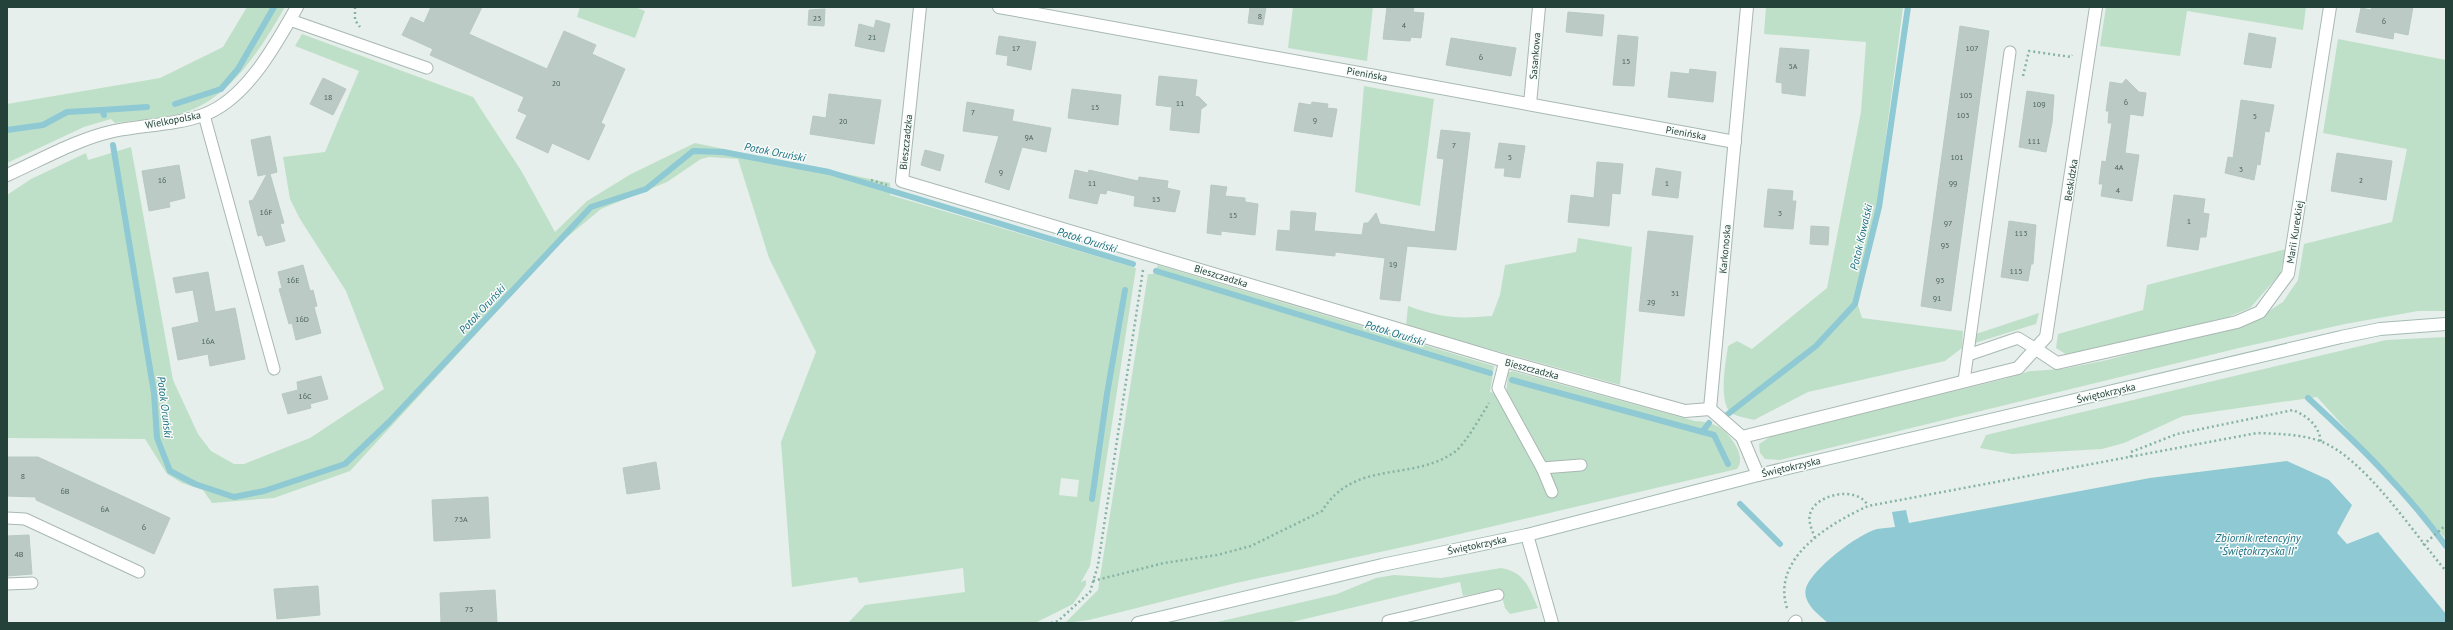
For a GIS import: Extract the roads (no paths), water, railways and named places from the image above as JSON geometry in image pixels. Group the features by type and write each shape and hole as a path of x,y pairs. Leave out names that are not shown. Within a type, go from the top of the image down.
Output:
{"street":[{"name":"Wielkopolska","path":"7,175 67,148 112,132 204,115 228,101 246,85 298,7"},
{"name":"Bieszczadzka","path":"920,7 902,181 1505,361 1685,411 1710,409"},
{"name":"Pienińska","path":"999,7 1734,142"},
{"name":"Sasankowa","path":"1530,104 1539,7"},
{"name":"Karkonoska","path":"1710,409 1747,7"},
{"name":"Beskidzka","path":"2036,349 2046,337 2096,7"},
{"name":"Marii Kureckiej","path":"2036,349 2057,363 2237,322 2260,312 2270,301 2288,274 2330,7"},
{"name":"Świętokrzyska","path":"1138,623 1382,565 1527,535 1758,475 2380,329 2446,324"},
{"path":"1742,438 2018,368 2036,349"},
{"path":"1710,409 1742,438 1758,475"},
{"path":"1527,535 1552,623"}],"lane":[{"path":"290,20 427,68"},
{"path":"1964,382 2010,52"},
{"path":"204,115 274,369"},
{"path":"1968,355 2018,338 2036,349"},
{"path":"1505,361 1498,388 1542,468 1552,492"},
{"path":"1542,468 1581,465"},
{"path":"7,518 25,519 139,572"},
{"path":"7,584 32,583"},
{"path":"1386,622 1498,595"}],"water":[{"name":"Zbiornik retencyjny \"Świętokrzyska II\"","path":"2287,461 2329,480 2352,505 2337,533 2347,544 2378,532 2446,614 2446,623 1828,623 1812,608 1806,599 1806,588 1810,580 1826,562 1837,553 1869,532 1877,529 1895,527 1892,512 1906,510 1909,523 2150,478"}],"waterway":[{"path":"175,104 221,89 238,69 274,7"},
{"name":"Potok Kowalski","path":"1728,414 1816,346 1855,304 1879,207 1908,7"},
{"path":"102,110 147,107"},
{"name":"Potok Oruński","path":"7,130 43,125 67,112 102,110 104,115"},
{"name":"Potok Oruński","path":"113,145 154,393 157,438 170,471 195,484 234,497 264,491 345,464 389,422 591,207 646,189 693,151 723,152 829,172 1133,264"},
{"name":"Potok Oruński","path":"1156,271 1490,373"},
{"path":"1092,499 1107,394 1125,290"},
{"name":"Potok Oruński","path":"1512,380 1714,435 1728,464"},
{"path":"2308,398 2398,487 2446,546"},
{"name":"Potok Kowalski","path":"1702,432 1709,423"},
{"name":"Potok Oruński","path":"1740,504 1780,544"}]}
